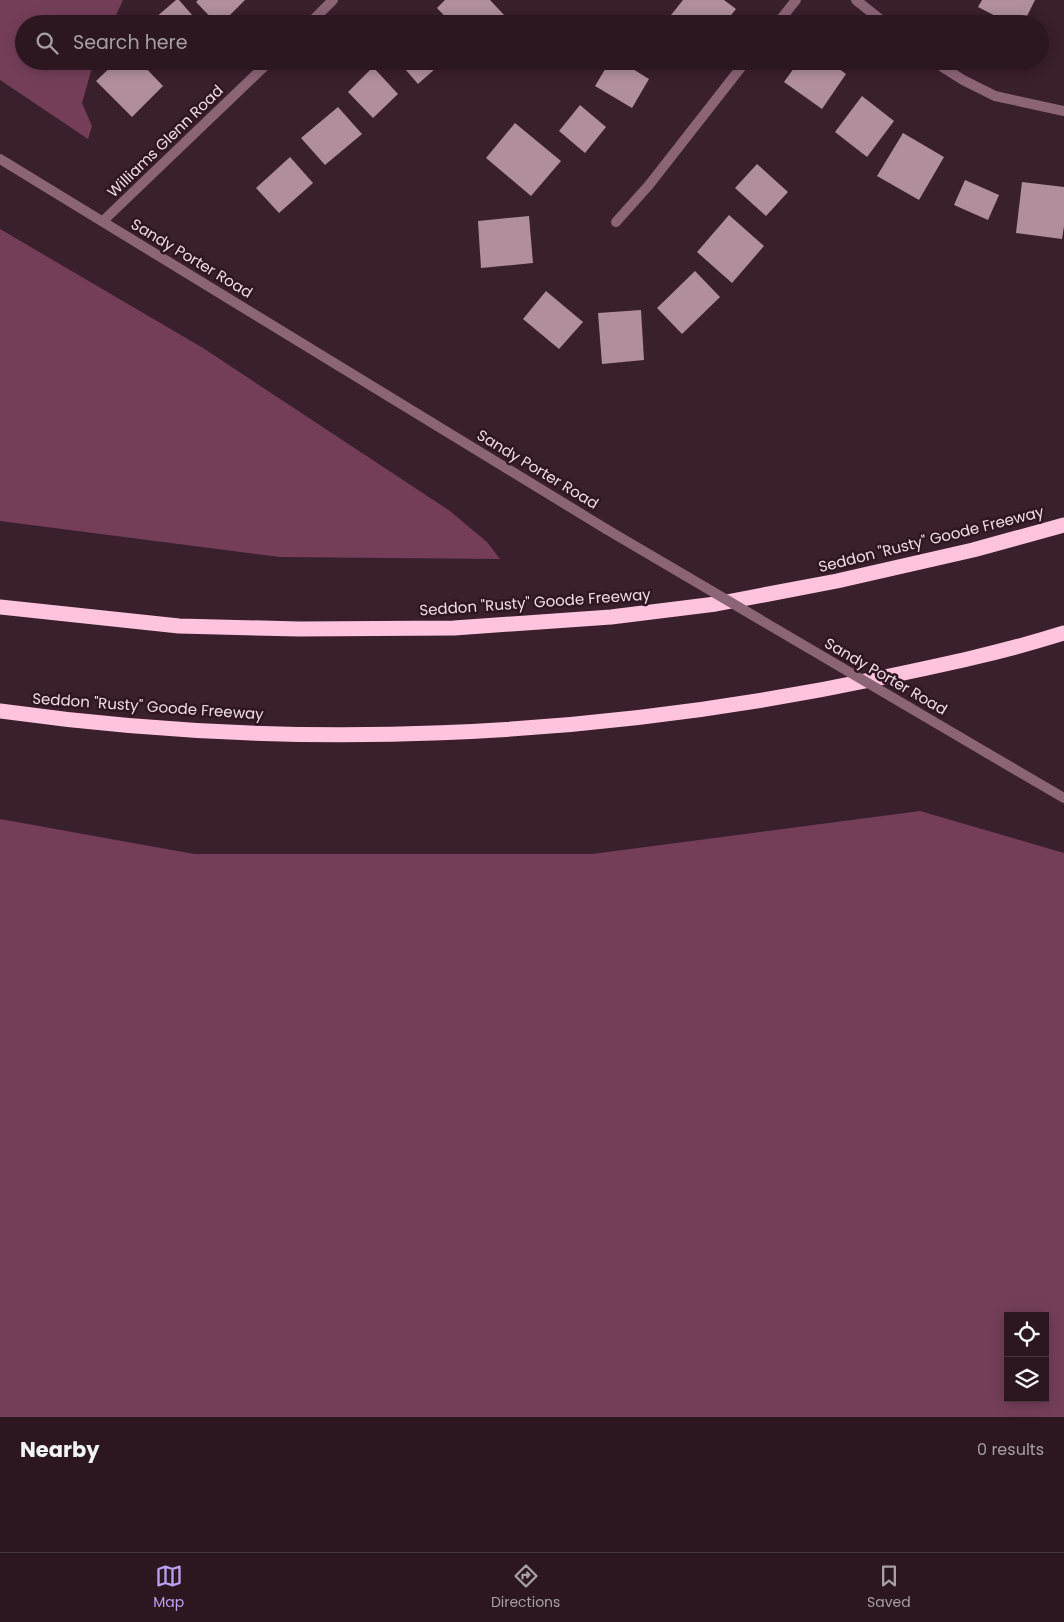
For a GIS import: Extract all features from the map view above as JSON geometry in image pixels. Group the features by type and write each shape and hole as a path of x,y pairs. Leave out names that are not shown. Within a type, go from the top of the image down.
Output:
{"highway":[{"name":"Seddon \"Rusty\" Goode Freeway","path":"0,607 179,626 299,629 454,628 611,617 716,604 837,581 973,550 1064,525"},
{"name":"Seddon \"Rusty\" Goode Freeway","path":"0,711 45,717 184,729 329,735 562,726 710,709 835,688 944,664 1064,633"}],"street":[{"path":"318,15 333,0"},
{"path":"784,15 796,0"},
{"path":"856,0 875,15"},
{"name":"Williams Glenn Road","path":"102,221 261,70"},
{"path":"616,222 649,186 739,70"},
{"path":"947,70 962,80 995,96 1064,111"},
{"name":"Sandy Porter Road","path":"0,159 606,529 1064,798"}],"shaded area":[{"path":"0,0 123,0 116,15 15,15 15,70 91,70 82,103 92,126 88,139 0,80"},
{"path":"0,229 203,348 450,511 487,542 500,559 280,557 0,521"},
{"path":"920,811 1064,853 1064,1417 0,1417 0,819 194,854 592,854"}],"building":[{"path":"176,0 179,0 192,15 158,15"},
{"path":"198,0 245,0 230,15 208,15 196,2"},
{"path":"445,0 490,0 504,15 444,15 437,8"},
{"path":"683,0 724,0 736,9 731,15 671,15"},
{"path":"982,0 1035,0 1028,15 994,15 978,7"},
{"path":"108,70 148,70 163,86 132,117 96,81"},
{"path":"370,70 376,70 398,94 373,118 348,92"},
{"path":"406,70 434,70 418,84"},
{"path":"605,70 634,70 649,79 632,108 595,86"},
{"path":"793,70 840,70 846,74 822,109 784,82"},
{"path":"862,96 894,121 867,157 835,132"},
{"path":"580,105 606,127 585,153 559,131"},
{"path":"338,107 362,134 325,165 301,138"},
{"path":"515,123 561,161 531,196 486,158"},
{"path":"903,133 944,157 919,200 877,176"},
{"path":"290,157 313,183 279,213 256,188"},
{"path":"757,164 788,192 766,216 735,188"},
{"path":"965,180 999,195 988,220 954,205"},
{"path":"1022,182 1064,187 1062,239 1016,233"},
{"path":"729,215 764,246 732,283 697,252"},
{"path":"529,216 533,263 481,268 478,221"},
{"path":"695,271 720,297 682,334 657,308"},
{"path":"546,291 583,322 559,349 523,319"},
{"path":"641,310 644,360 602,364 598,313"}]}
